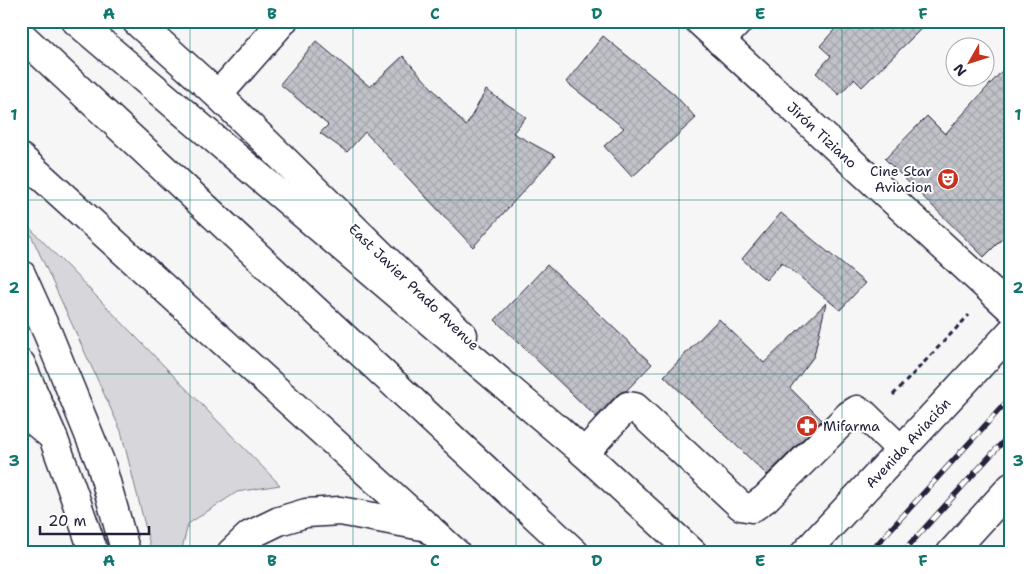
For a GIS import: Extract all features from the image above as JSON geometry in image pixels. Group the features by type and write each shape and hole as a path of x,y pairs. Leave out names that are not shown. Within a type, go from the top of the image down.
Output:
{"main road":[{"path":"76,21 579,449 628,406 635,407 741,506 752,508 765,499 849,415 857,410 865,415 901,450"},
{"name":"East Javier Prado Avenue","path":"136,21 218,95 579,449 693,553"},
{"path":"218,95 283,21"},
{"name":"Jirón Tiziano","path":"699,21 1011,309"},
{"path":"720,41 739,21"},
{"path":"21,35 575,553"},
{"path":"21,158 456,553"},
{"path":"21,274 101,464 126,553"},
{"name":"Avenida Aviación","path":"805,553 1011,332"},
{"path":"21,364 53,437 94,553"},
{"path":"21,410 53,437"},
{"path":"951,553 1011,487"},
{"path":"231,553 250,536 279,521 306,513 340,511 428,527"}],"shaded area":[{"path":"26,224 280,485 237,492 188,524 181,553 152,553 121,431"}],"building":[{"path":"842,21 929,21 862,87 854,79 839,95 816,73 831,56 820,46"},
{"path":"603,36 674,94 696,118 632,177 604,146 624,128 566,82"},
{"path":"316,41 370,87 403,56 466,126 486,90 526,117 513,133 555,156 473,247 365,132 347,152 320,133 328,125 280,84"},
{"name":"Cine Star Aviacion","path":"1011,61 1011,230 984,257 885,159 927,116 945,134 987,88 994,88 994,80"},
{"path":"781,213 865,283 840,310 782,262 766,280 742,259"},
{"path":"547,265 652,364 626,391 617,395 596,417 495,320"},
{"path":"826,303 814,356 790,388 822,420 767,475 664,376 719,319 764,363"}],"railway":[{"path":"869,553 1011,397"},
{"path":"902,553 1011,433"}],"place":[{"name":"Cine Star Aviacion","path":"948,179"},
{"name":"Mifarma","path":"807,426"}]}
